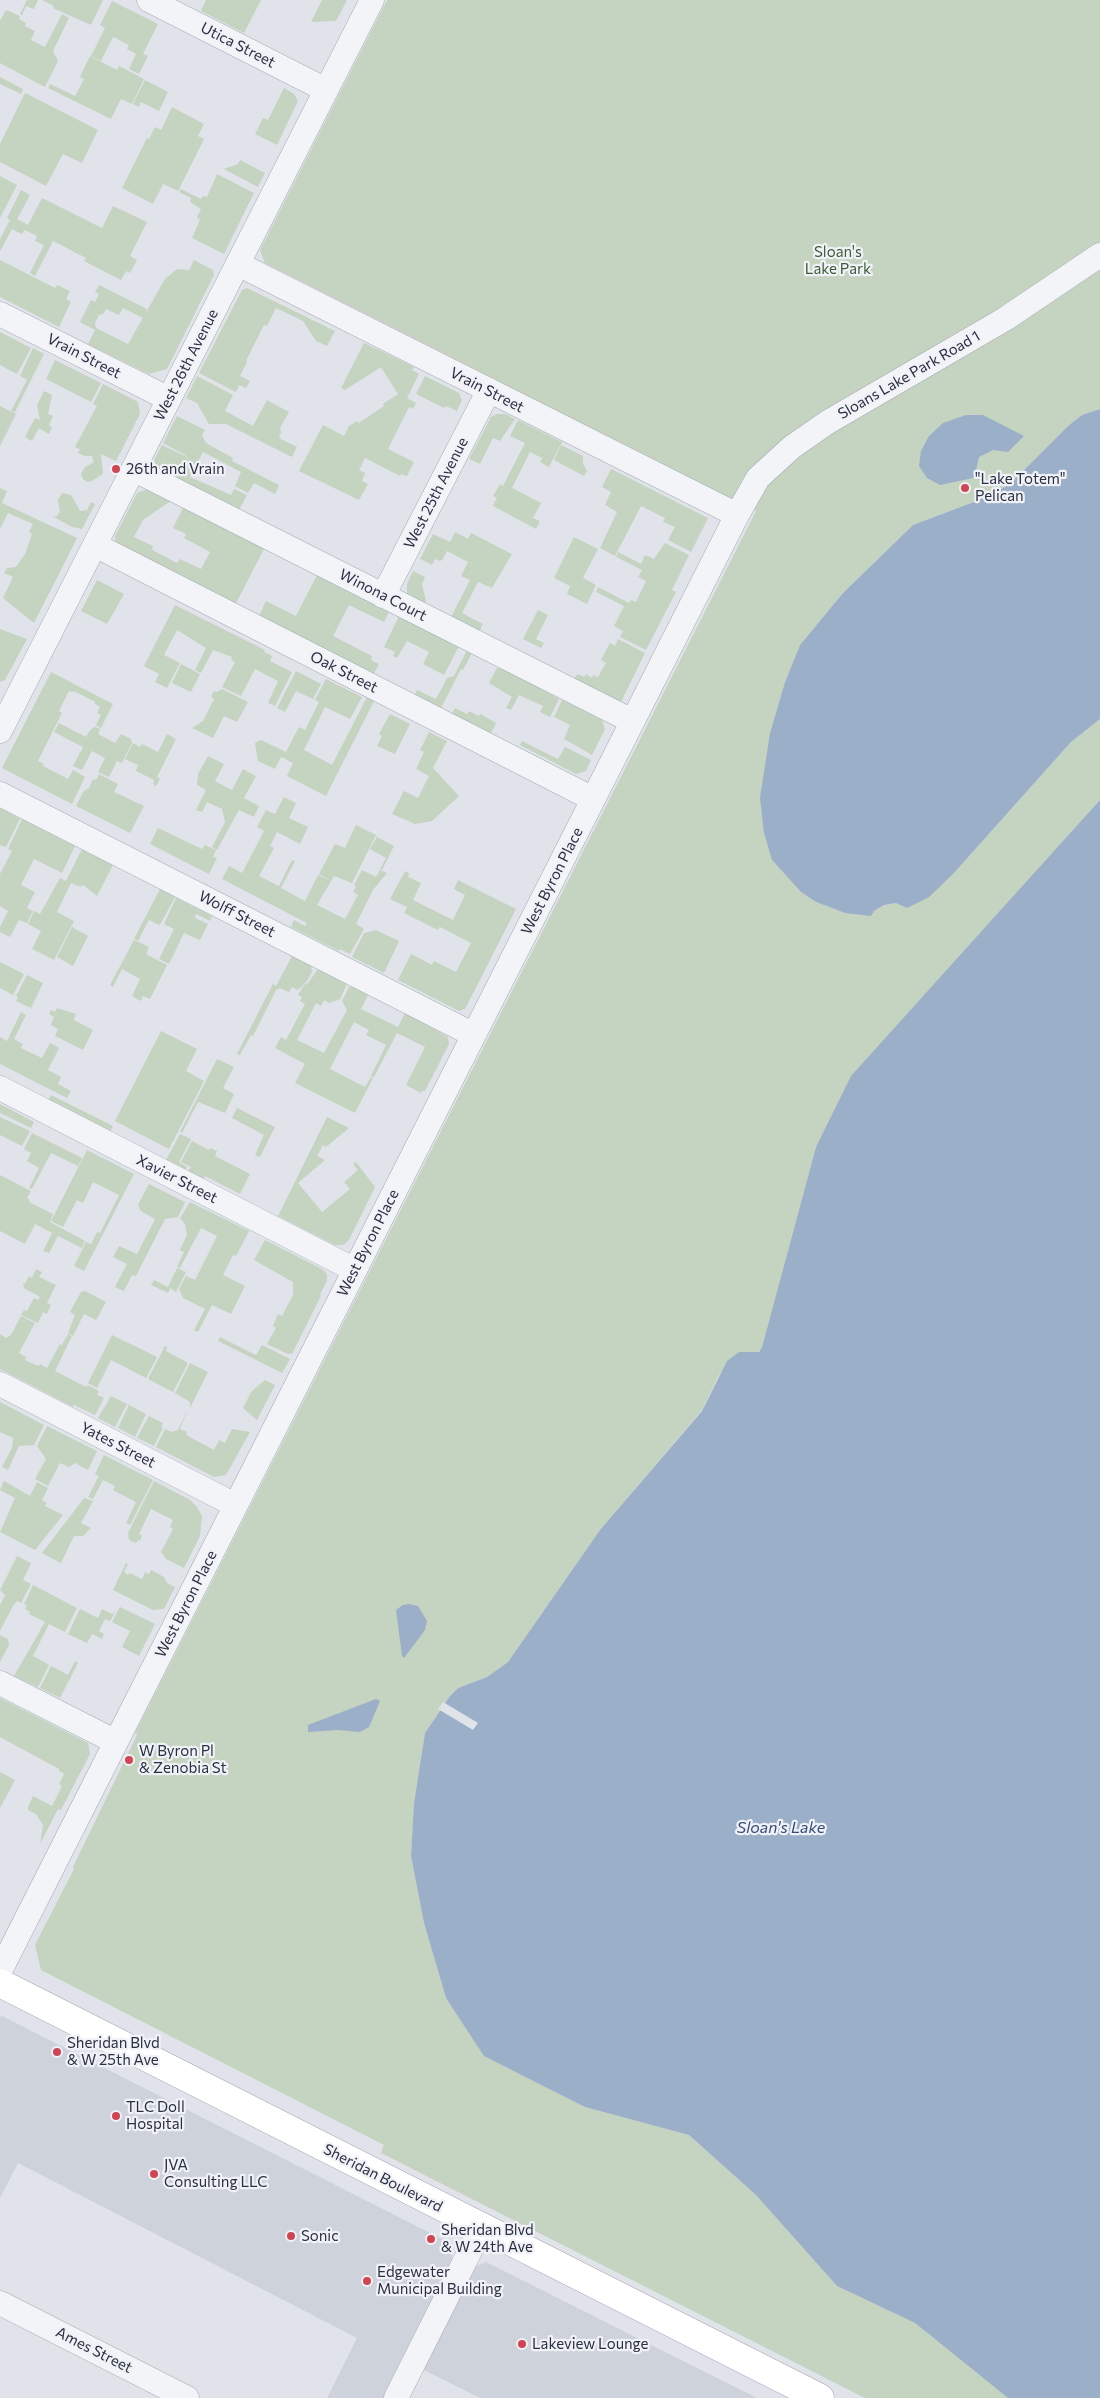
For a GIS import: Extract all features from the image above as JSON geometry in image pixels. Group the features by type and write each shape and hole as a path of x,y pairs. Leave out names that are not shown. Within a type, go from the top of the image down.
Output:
{"main road":[{"name":"Sheridan Boulevard","path":"0,1983 820,2398"}],"street":[{"name":"Utica Street","path":"149,0 326,90"},
{"name":"West 26th Avenue","path":"0,731 5,707 94,545 372,0"},
{"name":"Sloans Lake Park Road 1","path":"737,515 758,478 792,447 828,422 1045,294 1100,255"},
{"name":"Vrain Street","path":"238,264 737,515"},
{"name":"Vrain Street","path":"0,314 169,399"},
{"name":"West 25th Avenue","path":"383,596 489,390"},
{"name":"Winona Court","path":"133,469 632,721"},
{"name":"West Byron Place","path":"0,1971 737,515"},
{"name":"Oak Street","path":"94,545 593,799"},
{"name":"Wolff Street","path":"0,794 474,1035"},
{"name":"Xavier Street","path":"0,1088 355,1270"},
{"name":"Yates Street","path":"0,1384 235,1506"},
{"path":"0,1684 116,1742"},
{"path":"396,2398 482,2227"},
{"name":"Ames Street","path":"0,2302 187,2398"}],"shaded area":[{"path":"2,2016 444,2240 451,2246 452,2260 384,2398 327,2398 357,2338 18,2163 0,2198 0,2017"},
{"path":"486,2262 757,2398 480,2398 422,2369 473,2267"}],"green space":[{"path":"27,0 38,0 34,9 26,6 22,15 20,14"},
{"path":"42,0 103,0 91,25 53,8 54,6"},
{"path":"206,0 261,0 244,33 201,11"},
{"path":"322,0 347,0 336,21 311,22"},
{"name":"Sloan's Lake Park","path":"387,0 1100,0 1100,409 1082,415 1068,426 1009,485 979,500 913,525 843,593 800,645 785,682 770,733 772,860 801,892 816,902 845,913 874,911 884,905 896,903 953,874 1071,742 1100,719 1100,800 1024,885 816,1147 762,1347 758,1352 739,1352 719,1375 702,1410 600,1530 508,1662 487,1677 458,1688 450,1696 425,1733 414,1803 411,1856 424,1923 446,1998 585,2107 689,2135 756,2195 837,2286 915,2323 1008,2398 865,2398 381,2153 384,2145 41,1970 35,1945 74,1869 73,1867 137,1735 135,1733 756,511 265,263 260,250"},
{"path":"112,1 158,24 143,54 148,56 139,74 129,69 136,54 127,49 129,45 113,37 101,61 91,56 105,28 100,25"},
{"path":"6,10 20,16 19,19 26,23 25,26 35,31 31,40 45,47 62,14 69,18 53,51 58,61 45,87 0,63 0,21"},
{"path":"90,56 117,70 119,66 144,79 132,104 121,99 111,119 48,88 50,84 75,96 84,79 80,77"},
{"path":"0,77 23,89 21,94 0,84"},
{"path":"145,80 168,92 159,111 141,102 139,107 133,104"},
{"path":"284,88 294,94 298,101 277,145 255,134 263,118 268,120"},
{"path":"25,93 98,130 82,163 63,154 46,186 0,162 0,144"},
{"path":"172,107 204,124 198,136 204,139 178,191 163,184 153,204 122,188 147,138 149,139 155,127 161,130"},
{"path":"240,160 265,173 258,187 224,169 238,164"},
{"path":"217,174 254,193 224,254 192,238 200,220 197,217 201,209 190,202 191,198 179,192 181,189 201,199 203,196 207,197"},
{"path":"0,176 17,185 0,218"},
{"path":"21,190 30,195 17,219 28,225 42,198 102,228 113,206 147,222 130,256 137,260 130,273 126,271 121,280 84,261 86,258 53,241 35,276 30,273 44,245 35,241 37,236 25,230 22,234 12,229 0,251 0,239 10,220 7,218"},
{"path":"0,260 55,288 57,285 70,291 66,299 71,302 59,327 0,297"},
{"path":"194,260 213,270 214,275 167,369 149,374 88,344 95,330 80,322 91,300 95,302 99,294 95,292 99,285 147,309 144,316 165,279 177,269 189,270","holes":["123,308 143,318 128,344 96,328 95,323 99,315 103,314 106,309 119,315"]},
{"path":"247,288 335,331 327,346 316,341 303,321 276,308 267,326 264,325 240,376 250,381 246,388 239,385 236,392 199,373 242,290"},
{"path":"0,332 31,348 17,374 0,365"},
{"path":"364,343 414,367 412,370 419,374 407,398 416,403 413,409 409,407 388,449 414,462 407,476 401,474 400,476 365,458 359,470 365,473 362,481 368,484 359,500 299,471 323,425 344,436 349,426 357,421 359,423 398,394 381,367 345,390 341,388"},
{"path":"33,348 44,354 15,412 11,411 27,380 20,376"},
{"path":"55,360 101,383 91,402 46,379"},
{"path":"197,376 233,395 225,411 253,426 267,400 289,412 280,428 279,438 297,447 292,457 226,424 209,424 197,403 186,398"},
{"path":"425,376 459,393 462,400 457,411 446,406 444,408 416,394"},
{"path":"103,384 138,402 140,414 116,461 101,454 103,474 87,482 81,474 85,467 94,462 92,456 78,453 80,449 75,447 97,406 93,404"},
{"path":"44,391 52,395 48,414 53,416 49,425 52,427 49,434 39,428 32,441 25,437 35,418 40,420 37,405"},
{"path":"0,406 16,414 0,446"},
{"path":"497,414 505,414 515,419 500,441 493,438 480,464 469,459 491,417"},
{"path":"177,416 205,430 202,435 206,443 233,458 232,461 279,485 275,494 254,483 248,493 235,486 241,472 203,452 196,465 185,455 163,443"},
{"path":"518,420 562,442 549,467 540,462 542,458 530,452 512,488 541,503 533,518 540,521 536,529 493,506 497,498 493,496 500,484 503,486 525,443 510,436"},
{"path":"162,445 185,456 195,466 190,477 231,495 234,489 247,495 238,512 157,468 154,460"},
{"path":"561,445 583,456 583,464 587,471 584,476 554,460"},
{"path":"611,469 708,518 691,552 668,540 675,527 663,522 665,518 641,506 615,556 600,548 617,512 605,505 611,492 602,487"},
{"path":"0,488 7,491 2,503 77,538 34,623 3,598 13,577 4,573 7,568 16,567 25,554 32,534 29,532 33,524 8,513 0,529"},
{"path":"150,488 172,500 143,520 134,537 153,546 152,550 177,563 180,559 201,569 210,552 184,538 186,534 173,528 184,506 265,547 234,607 116,546 115,536 137,493"},
{"path":"62,493 71,495 80,511 87,510 91,502 95,504 82,529 72,527 52,516 56,517 60,512 58,500"},
{"path":"455,532 468,539 471,533 512,554 492,588 478,582 462,613 483,624 478,634 450,619 470,580 461,576 468,562 447,551 443,559 440,561 435,559 432,565 420,559 433,534 450,542"},
{"path":"574,537 598,549 583,578 596,585 587,604 567,594 570,586 554,578"},
{"path":"665,543 689,555 672,590 676,592 646,650 620,637 623,631 614,626 624,606 596,592 598,587 629,603 631,600 636,602 646,581 638,577 642,570 616,557 618,552 641,564 645,555 654,559"},
{"path":"413,571 425,577 422,584 426,601 422,608 407,594 407,584"},
{"path":"317,575 389,612 384,622 349,605 333,636 372,656 371,660 379,664 372,677 258,618 266,601 296,616"},
{"path":"97,580 124,594 107,624 81,611"},
{"path":"175,605 265,650 264,652 272,656 270,661 292,672 275,706 268,703 278,681 255,669 241,696 222,687 235,662 231,660 232,657 213,650 201,673 195,670 206,648 177,630 164,655 180,663 167,688 155,682 159,674 144,666"},
{"path":"538,610 548,615 536,639 544,643 541,648 523,639"},
{"path":"399,616 459,646 444,675 423,664 429,652 407,641 397,658 393,656 395,652 384,647"},
{"path":"0,629 27,639 5,680 0,682"},
{"path":"618,639 645,653 621,702 609,696 607,699 572,681 578,674 584,677 586,674 592,678 593,675 598,677 606,663 601,660 610,643 615,646"},
{"path":"467,650 472,653 463,670 461,669 441,708 415,694 417,690 436,699 447,678 454,676"},
{"path":"181,664 200,674 191,692 172,683"},
{"path":"502,667 559,699 550,717 540,712 543,706 519,695 511,710 506,708 512,697 489,683 497,668 501,669"},
{"path":"296,671 321,684 313,699 296,691 285,712 277,708"},
{"path":"51,672 113,704 101,728 96,725 101,715 97,713 100,707 95,702 74,691 69,691 59,711 62,713 38,761 44,764 43,766 68,779 73,770 85,777 72,804 2,768"},
{"path":"326,679 362,697 350,719 325,707 304,750 332,765 367,697 374,701 326,796 287,776 293,763 281,757 275,769 258,761 255,743 261,740 286,752 299,727 305,730 319,702 315,700"},
{"path":"222,689 248,702 237,722 224,716 213,738 192,728 203,721 214,699 211,697 214,691 217,692"},
{"path":"562,700 602,720 605,729 592,755 564,739 570,725 554,717"},
{"path":"455,708 467,714 469,711 479,716 480,714 496,723 491,733 452,714"},
{"path":"390,714 410,724 395,754 377,746 382,736 379,734"},
{"path":"59,723 86,737 90,730 95,727 100,729 98,734 115,743 121,734 131,739 132,743 122,763 117,761 109,777 98,772 105,758 92,751 82,770 73,766 83,747 54,732"},
{"path":"429,732 447,741 433,768 459,796 432,821 415,824 392,814 404,791 418,798 429,776 416,769 424,752 420,750"},
{"path":"167,734 176,739 157,777 160,779 156,786 153,784 154,780 136,771 138,765 125,759 133,743 140,747 142,744 158,752"},
{"path":"522,741 558,759 565,747 591,760 586,771 576,774 520,745"},
{"path":"208,756 224,764 215,781 232,790 243,769 256,776 244,798 259,806 254,817 239,810 217,850 212,847 225,822 222,809 207,802 202,812 196,810 206,790 197,785 198,774"},
{"path":"99,774 118,784 114,792 144,806 130,833 76,806 83,792 89,788 93,779 96,780"},
{"path":"284,797 296,803 289,818 308,827 300,844 277,832 270,846 274,848 259,876 279,886 292,860 295,861 281,888 305,901 318,875 329,880 319,874 335,844 345,848 356,825 376,835 352,883 334,876 317,905 345,919 358,895 353,892 356,886 354,885 362,870 376,877 380,870 387,873 373,890 356,924 364,929 350,954 340,949 339,951 291,927 294,920 305,926 307,923 222,879 229,866 242,873 264,831 257,827 266,810 275,814"},
{"path":"0,808 20,819 6,847 0,845"},
{"path":"22,819 75,846 62,873 34,859 21,885 35,892 27,908 33,911 27,923 19,920 10,937 0,932 0,927 8,911 0,906 0,874 12,851 8,849"},
{"path":"158,828 202,849 205,845 216,850 213,857 217,858 209,874 150,844"},
{"path":"377,837 394,846 382,870 380,869 386,858 370,849"},
{"path":"82,849 113,865 97,896 83,885 81,887 71,883 57,912 74,921 54,960 32,949 41,931 28,924 34,911 40,914 60,878 66,881"},
{"path":"405,871 409,873 408,877 421,883 413,900 453,920 465,895 454,889 458,880 516,909 465,1009 459,1011 398,980 411,954 432,965 434,961 456,972 471,943 440,927 438,930 404,913 407,907 390,899"},
{"path":"160,889 175,897 161,923 159,925 149,920 138,941 134,939"},
{"path":"176,898 212,916 210,921 196,914 195,918 208,924 200,940 184,933 169,964 159,959 174,929 164,924"},
{"path":"72,927 88,936 73,966 57,957"},
{"path":"376,930 399,941 384,973 352,957 364,933"},
{"path":"134,940 149,947 146,954 167,965 150,999 143,996 141,1001 132,996 140,979 122,969 113,987 110,985"},
{"path":"292,956 312,966 311,969 313,970 307,981 298,990 292,987 289,992 280,988 276,990 253,1036 251,1035 240,1055 237,1054 273,984 276,986"},
{"path":"0,962 24,974 13,995 0,988"},
{"path":"318,969 345,983 346,986 340,999 329,1003 324,1000 321,1006 316,1003 297,1040 324,1053 347,1010 342,1001 349,987 352,987 368,995 361,1009 398,1027 405,1013 448,1037 449,1044 425,1091 421,1093 406,1085 425,1047 397,1033 374,1077 371,1076 386,1045 366,1035 369,1030 354,1022 330,1069 365,1087 371,1077 373,1078 355,1113 295,1083 305,1064 275,1048 281,1037 286,1040 305,1004 300,1001 302,997 298,995"},
{"path":"27,975 43,983 31,1008 16,1001 18,997 16,996"},
{"path":"57,1008 76,1014 74,1020 93,1030 83,1050 55,1036 58,1029 51,1025 54,1017 49,1014 51,1010 55,1012"},
{"path":"21,1012 26,1015 14,1039 23,1044 21,1048 42,1058 50,1043 59,1048 48,1070 61,1077 58,1084 71,1091 67,1098 0,1064 0,1037 7,1041"},
{"path":"161,1031 197,1049 186,1071 204,1081 169,1149 115,1121"},
{"path":"217,1059 234,1067 223,1088 234,1094 225,1113 198,1102 182,1133 180,1132"},
{"path":"51,1095 113,1126 110,1132 48,1100"},
{"path":"0,1104 34,1122 31,1128 0,1113"},
{"path":"237,1108 275,1127 260,1157 255,1155 264,1135 232,1118"},
{"path":"0,1117 30,1131 22,1146 0,1135"},
{"path":"327,1117 349,1128 326,1147 323,1145 317,1156 325,1160 298,1183 322,1212 350,1189 344,1182 358,1170 353,1164 356,1162 375,1187 349,1240 343,1245 335,1245 278,1216"},
{"path":"32,1133 82,1158 78,1166 51,1153 32,1189 29,1188 39,1168 27,1161 31,1153 24,1149"},
{"path":"180,1134 191,1139 179,1162 187,1167 186,1170 166,1160"},
{"path":"192,1141 209,1150 210,1148 217,1151 215,1156 250,1174 240,1194 205,1176 204,1179 188,1171 191,1167 181,1162"},
{"path":"87,1150 134,1174 84,1271 74,1266 86,1242 91,1244 97,1232 100,1233 119,1195 93,1182 83,1203 77,1200 63,1227 51,1221"},
{"path":"0,1175 31,1191 27,1198 30,1200 29,1202 53,1214 50,1222 85,1241 82,1248 58,1236 49,1253 43,1251 52,1233 35,1224 25,1244 0,1231"},
{"path":"149,1184 185,1202 178,1217 165,1219 136,1276 132,1275 124,1291 115,1287 127,1264 113,1257 119,1246 137,1254 155,1219 141,1211 138,1205"},
{"path":"190,1202 249,1231 236,1256 233,1255 223,1275 245,1286 231,1314 212,1305 198,1332 194,1330 205,1309 183,1298 179,1289 186,1276 195,1280 217,1236 201,1228 180,1268 177,1267 184,1252 180,1250 187,1235 185,1224 180,1218"},
{"path":"265,1240 322,1269 327,1274 327,1281 320,1294 321,1296 292,1354 267,1344 276,1328 273,1326 278,1314 282,1316 293,1295 293,1282 254,1260"},
{"path":"177,1268 186,1272 176,1292 170,1288 168,1293 151,1285 154,1280 168,1287"},
{"path":"36,1269 42,1272 39,1277 56,1285 47,1303 51,1305 47,1314 43,1312 38,1323 21,1315 24,1310 27,1311 34,1298 38,1300 40,1297 24,1288 23,1283 25,1284 29,1276 32,1278"},
{"path":"85,1291 106,1302 96,1320 84,1314 73,1336 68,1333 75,1315 70,1312 81,1292"},
{"path":"21,1316 35,1323 19,1353 26,1357 25,1360 38,1366 40,1364 47,1368 60,1344 62,1345 68,1334 72,1336 55,1371 86,1387 88,1385 99,1391 97,1395 104,1398 95,1415 74,1405 73,1407 0,1369 0,1334 6,1338 11,1335"},
{"path":"112,1335 157,1357 146,1378 111,1360 97,1388 88,1383"},
{"path":"220,1337 256,1355 262,1345 290,1359 282,1373 218,1341"},
{"path":"165,1346 167,1347 166,1351 188,1363 173,1392 148,1379"},
{"path":"190,1363 208,1372 190,1408 190,1402 175,1393"},
{"path":"265,1380 275,1385 257,1420 243,1408 251,1392"},
{"path":"111,1396 127,1404 115,1427 98,1418"},
{"path":"0,1402 44,1425 34,1445 19,1446 8,1470 2,1467 12,1448 13,1438 0,1432"},
{"path":"129,1405 146,1414 135,1437 118,1428"},
{"path":"188,1409 180,1429 187,1432 186,1435 214,1450 219,1440 225,1443 232,1429 250,1432 226,1475 214,1477 156,1447 165,1429 172,1432 178,1430"},
{"path":"149,1416 163,1423 161,1427 163,1428 154,1446 137,1438"},
{"path":"47,1426 97,1451 88,1470 75,1463 69,1467 60,1463 48,1486 35,1479 46,1459 37,1446"},
{"path":"104,1455 153,1480 130,1525 126,1523 136,1502 113,1490 115,1486 103,1480 93,1499 88,1497 99,1476 95,1474"},
{"path":"4,1481 30,1496 37,1482 48,1488 42,1500 47,1503 45,1506 63,1515 35,1550 0,1532 15,1498 0,1490"},
{"path":"154,1481 190,1500 202,1516 200,1536 184,1568 166,1559 161,1552 173,1529 170,1527 173,1520 151,1509 139,1534 142,1536 140,1541 138,1540 136,1543 129,1540 128,1533"},
{"path":"84,1498 93,1501 81,1523 91,1528 83,1536 74,1536 61,1563 42,1553"},
{"path":"17,1556 31,1563 23,1580 31,1584 21,1603 17,1601 13,1606 0,1631 0,1605 5,1595 0,1590"},
{"path":"126,1563 128,1564 124,1572 128,1575 130,1573 142,1579 145,1572 149,1574 151,1570 164,1577 167,1583 175,1587 164,1609 153,1610 113,1590"},
{"path":"33,1585 77,1608 65,1632 49,1624 33,1656 49,1665 38,1687 14,1676 45,1622 29,1614 30,1612 25,1609 27,1605 24,1604"},
{"path":"120,1607 155,1624 139,1656 122,1647 130,1631 112,1622"},
{"path":"80,1609 98,1618 102,1609 112,1614 115,1612 110,1621 105,1619 99,1631 104,1634 102,1639 92,1634 87,1643 68,1634"},
{"path":"0,1635 8,1639 9,1645 0,1662"},
{"path":"75,1661 78,1663 60,1698 40,1688 51,1666 68,1675"},
{"path":"0,1698 88,1743 90,1754 61,1810 58,1809 40,1844 43,1825 36,1814 28,1810 28,1807 33,1796 52,1806 62,1786 59,1784 64,1774 59,1769 0,1737"},
{"path":"0,1772 15,1780 0,1808"}],"water":[{"path":"1100,409 1100,719 1071,742 953,874 929,897 907,908 896,903 884,905 874,911 871,916 845,913 816,902 801,892 772,860 764,833 760,798 770,733 785,682 800,645 843,593 913,525 979,500 1009,485 1068,426 1082,415"},
{"path":"966,415 983,415 1024,436 1008,452 993,450 979,457 976,470 985,477 980,480 973,478 940,485 927,478 919,466 921,451 929,436 943,423"},
{"name":"Sloan's Lake","path":"1100,800 1100,2398 1008,2398 915,2323 837,2286 756,2195 689,2135 585,2107 484,2056 446,1998 424,1923 411,1856 414,1803 425,1733 450,1696 458,1688 487,1677 508,1662 600,1530 702,1411 727,1361 739,1352 759,1352 762,1347 816,1147 851,1076"},
{"path":"403,1605 418,1606 427,1621 425,1630 404,1658 402,1656 396,1610"},
{"path":"376,1699 380,1701 369,1727 360,1732 338,1730 308,1732 308,1725"}],"pier":[{"path":"443,1702 478,1723 473,1730 438,1709"}],"place":[{"name":"26th and Vrain","path":"116,469"},
{"name":"\"Lake Totem\" Pelican","path":"965,488"},
{"name":"W Byron Pl & Zenobia St","path":"129,1760"},
{"name":"Sheridan Blvd & W 25th Ave","path":"57,2052"},
{"name":"TLC Doll Hospital","path":"116,2116"},
{"name":"JVA Consulting LLC","path":"154,2174"},
{"name":"Sonic","path":"291,2236"},
{"name":"Sheridan Blvd & W 24th Ave","path":"431,2239"},
{"name":"Edgewater Municipal Building","path":"367,2281"},
{"name":"Lakeview Lounge","path":"522,2344"}]}
